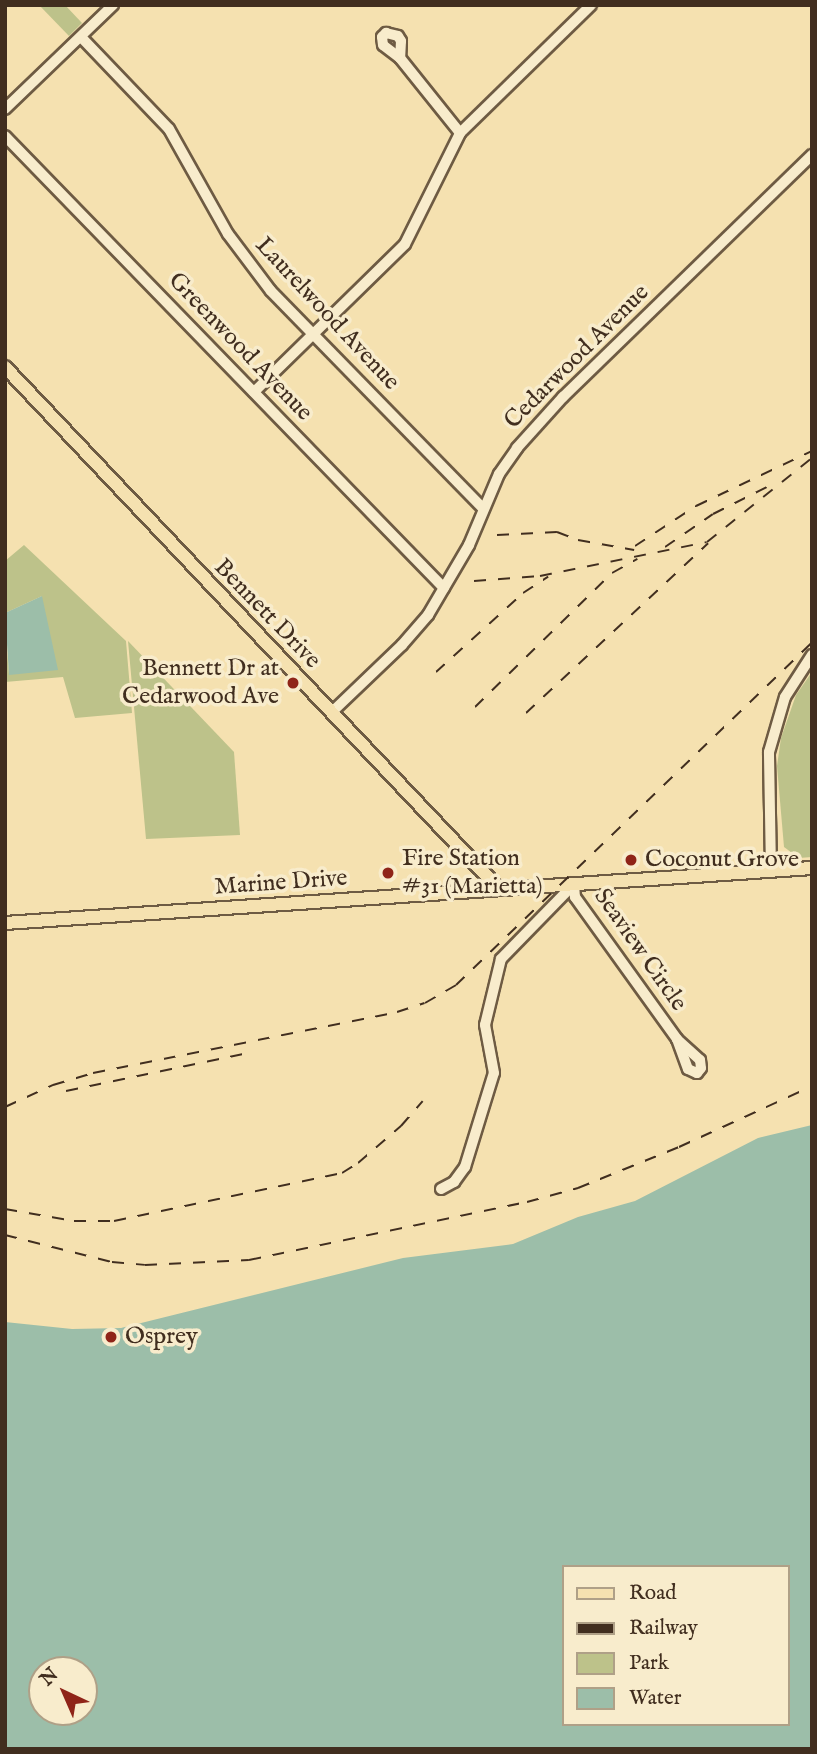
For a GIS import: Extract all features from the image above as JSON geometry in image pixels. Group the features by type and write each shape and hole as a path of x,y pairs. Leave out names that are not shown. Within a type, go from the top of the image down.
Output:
{"main road":[{"name":"Bennett Drive","path":"5,367 498,888"},
{"name":"Marine Drive","path":"5,923 812,869"}],"street":[{"path":"5,109 113,5"},
{"path":"254,392 405,244 460,133 591,5"},
{"name":"Laurelwood Avenue","path":"80,37 169,129 242,254 271,291 483,508"},
{"path":"400,58 460,133"},
{"name":"Greenwood Avenue","path":"5,136 444,588"},
{"name":"Cedarwood Avenue","path":"332,712 428,615 469,545 483,508 517,447 563,397 812,155"},
{"path":"772,870 769,752 785,697 812,655"},
{"path":"441,1189 454,1182 465,1167 494,1073 485,1025 501,959 575,884"},
{"name":"Seaview Circle","path":"575,884 575,897 677,1039"}],"green space":[{"path":"39,5 65,5 82,23 69,36"},
{"path":"24,545 126,641 132,713 75,718 63,677 5,682 5,630 9,674 42,596 5,613 5,561"},
{"path":"128,641 234,752 240,835 146,839"},
{"path":"812,672 812,857 799,858 784,847 777,766 781,738 796,695"}],"water":[{"path":"42,596 58,670 9,675 5,613"},
{"path":"812,1125 812,1749 5,1749 5,1322 72,1329 121,1328 403,1258 513,1244 578,1217 635,1201 758,1138"}],"railway":[{"path":"635,546 696,506 812,451"},
{"path":"474,581 540,576 707,542 812,458"},
{"path":"665,547 713,514 767,487"},
{"path":"497,535 557,532 578,540 634,550"},
{"path":"526,713 708,543"},
{"path":"475,707 612,573 637,559"},
{"path":"436,672 523,593 548,577"},
{"path":"5,1107 53,1085 93,1073 397,1012 425,1003 456,985 812,643"},
{"path":"66,1091 248,1053"},
{"path":"5,1235 112,1262 145,1265 249,1260 527,1202 578,1188 679,1147 812,1086"},
{"path":"5,1209 74,1221 114,1221 342,1173 358,1163 401,1126 423,1101"}],"place":[{"name":"Bennett Dr at Cedarwood Ave","path":"293,683"},
{"name":"Coconut Grove","path":"631,860"},
{"name":"Fire Station #31 (Marietta)","path":"388,873"},
{"name":"Osprey","path":"111,1337"}]}
